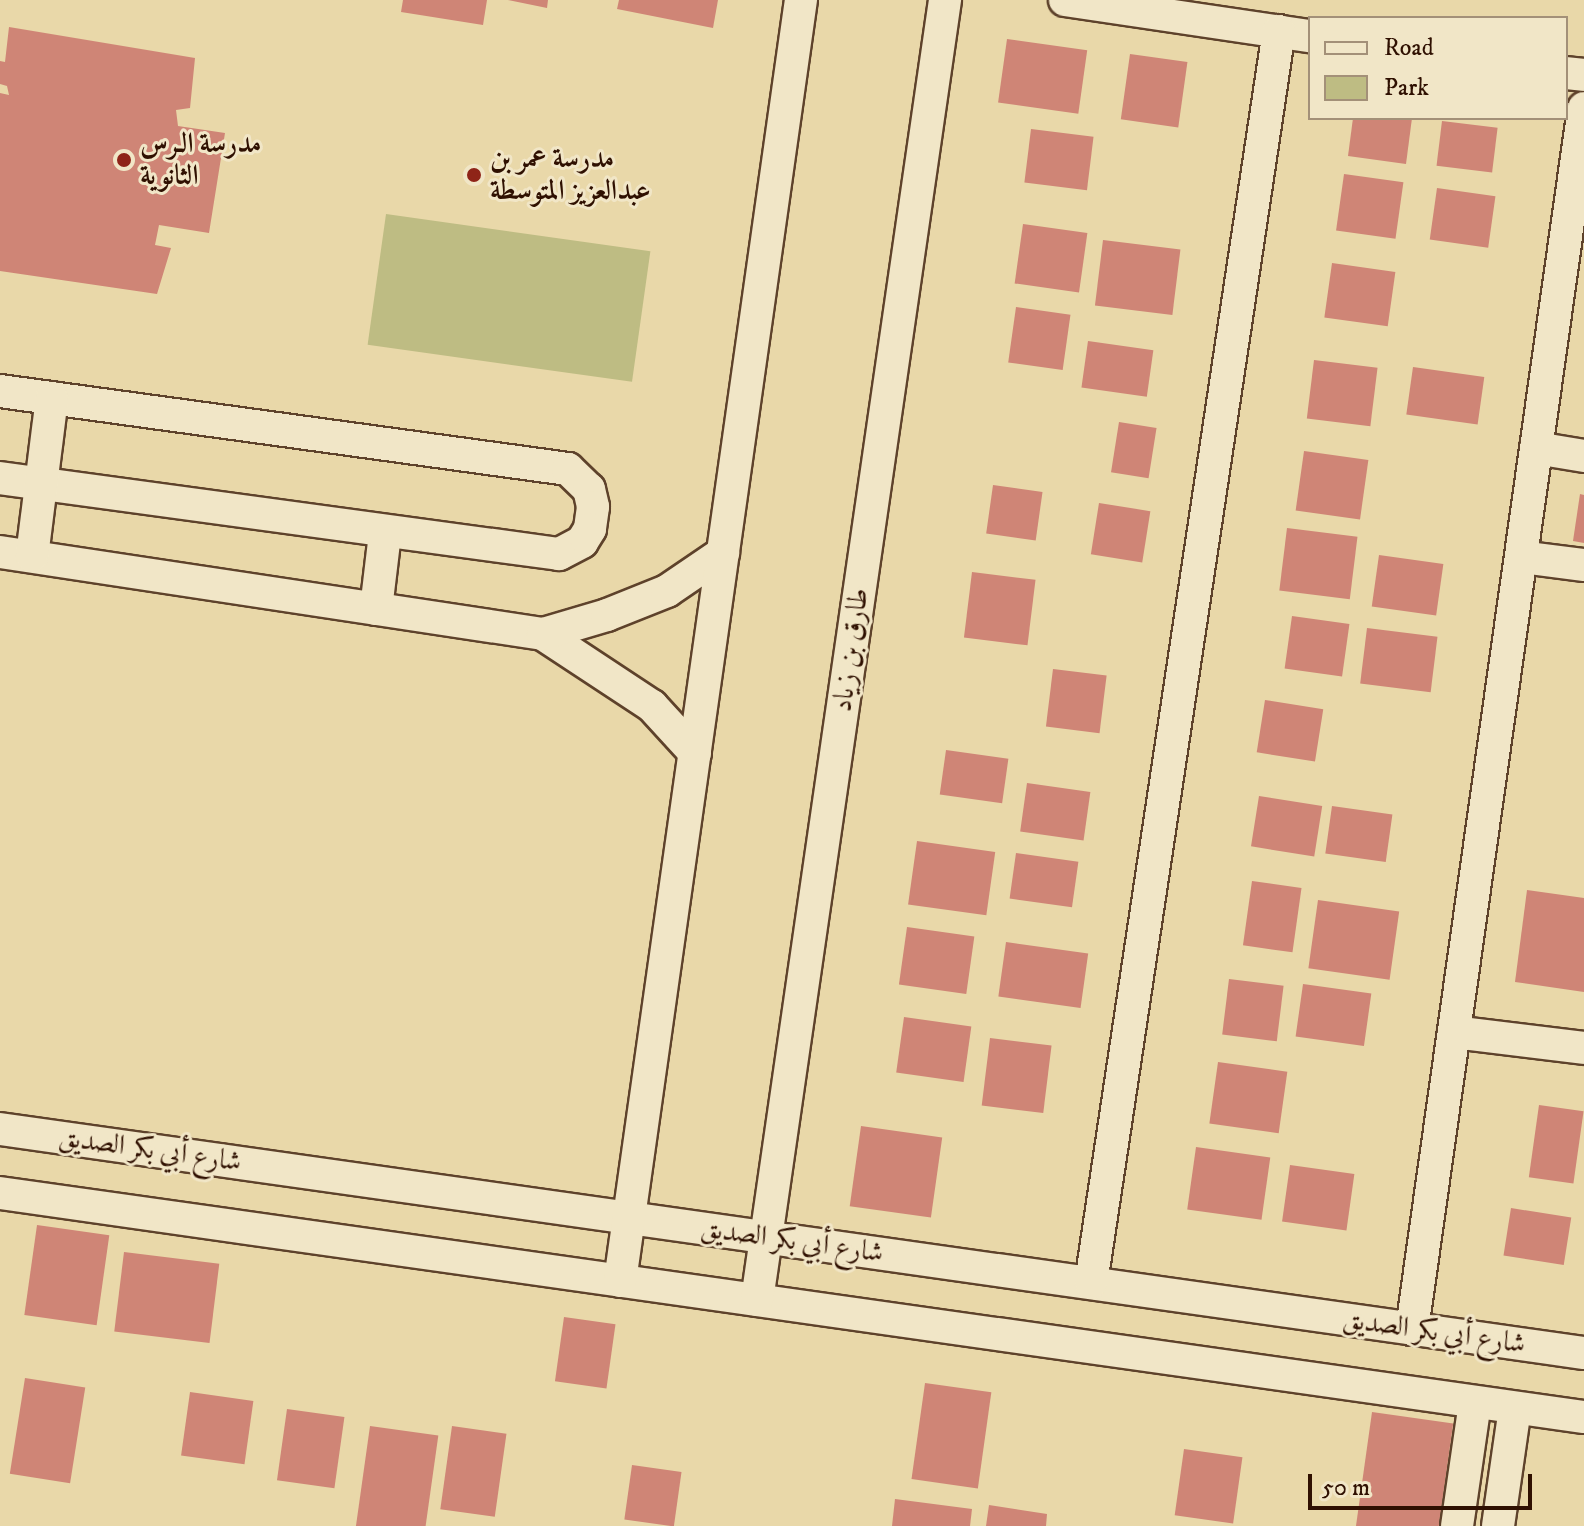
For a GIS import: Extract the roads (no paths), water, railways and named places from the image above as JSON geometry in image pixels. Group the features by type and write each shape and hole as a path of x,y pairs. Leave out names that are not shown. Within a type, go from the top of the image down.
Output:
{"street":[{"path":"620,1281 801,0"},
{"name":"طارق بن زياد","path":"757,1300 945,0"},
{"path":"1065,0 1294,34 1091,1283"},
{"path":"1412,1329 1584,108"},
{"path":"0,391 568,469 589,489 593,507 590,529 582,542 559,554 385,533 0,478"},
{"path":"32,556 52,398"},
{"path":"1536,448 1584,456"},
{"path":"376,609 385,533"},
{"path":"0,552 543,634 652,706 695,753"},
{"path":"543,634 667,591 723,553"},
{"path":"1521,557 1584,565"},
{"path":"1454,1032 1584,1048"},
{"name":"شارع أبي بكر الصديق","path":"0,1129 1584,1353"},
{"path":"0,1193 1584,1417"},
{"path":"1457,1526 1475,1402"},
{"path":"1498,1526 1515,1408"}],"place":[{"name":"مدرسة الـرس الثانوية","path":"124,160"},
{"name":"مدرسة عمر بن عبدالعزيز المتوسطة","path":"474,175"}]}
